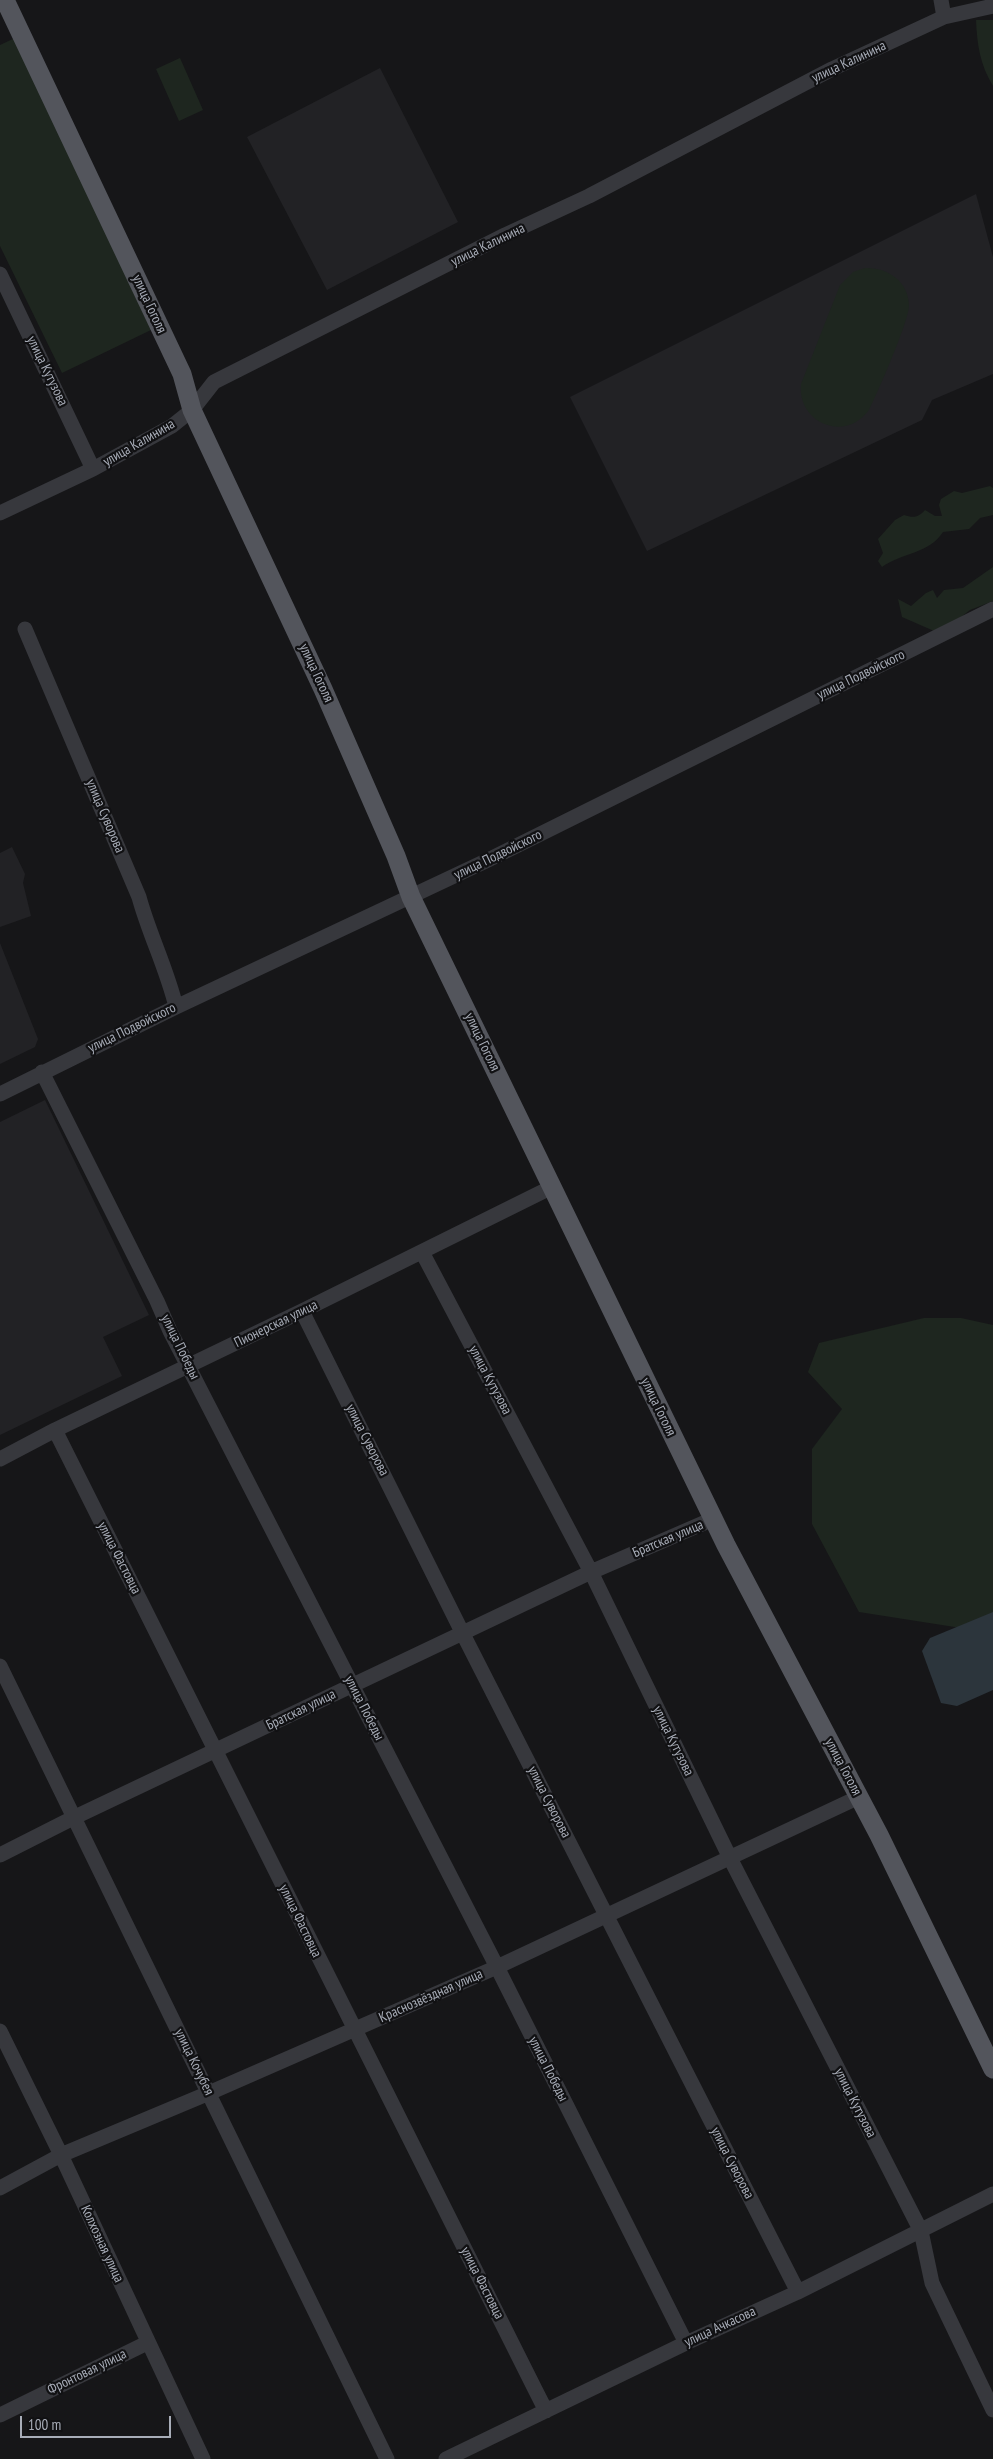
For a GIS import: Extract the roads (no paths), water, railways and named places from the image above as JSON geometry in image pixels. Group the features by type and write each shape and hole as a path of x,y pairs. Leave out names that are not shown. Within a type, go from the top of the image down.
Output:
{"main road":[{"name":"улица Гоголя","path":"5,0 182,374 192,410 323,689 396,856 411,897 713,1519 859,1797 993,2069"}],"street":[{"path":"941,0 944,17"},
{"name":"улица Калинина","path":"0,513 94,469 172,426 192,410 214,382 505,235 589,196 774,98 944,17 993,6"},
{"name":"улица Кутузова","path":"0,274 94,469"},
{"name":"улица Подвойского","path":"0,1094 176,1007 411,897 993,609"},
{"name":"улица Суворова","path":"25,629 139,896 148,930 172,990 176,1007"},
{"name":"улица Победы","path":"42,1072 189,1366 686,2343"},
{"name":"Пионерская улица","path":"0,1459 55,1430 302,1311 552,1187"},
{"name":"улица Кутузова","path":"422,1252 591,1572 730,1858 921,2231 932,2284 993,2410"},
{"name":"улица Суворова","path":"302,1311 462,1632 798,2292"},
{"name":"улица Фастовца","path":"55,1430 546,2411"},
{"name":"Братская улица","path":"0,1855 73,1818 462,1632 591,1572 713,1519"},
{"name":"улица Кочубея","path":"0,1666 387,2459"},
{"name":"Краснозвёздная улица","path":"0,2188 61,2155 210,2093 496,1967 859,1797"},
{"name":"Колхозная улица","path":"0,2031 61,2155 147,2343 203,2459"},
{"name":"улица Ачкасова","path":"446,2459 686,2343 798,2292 993,2194"},
{"name":"Фронтовая улица","path":"0,2415 147,2343"}]}
